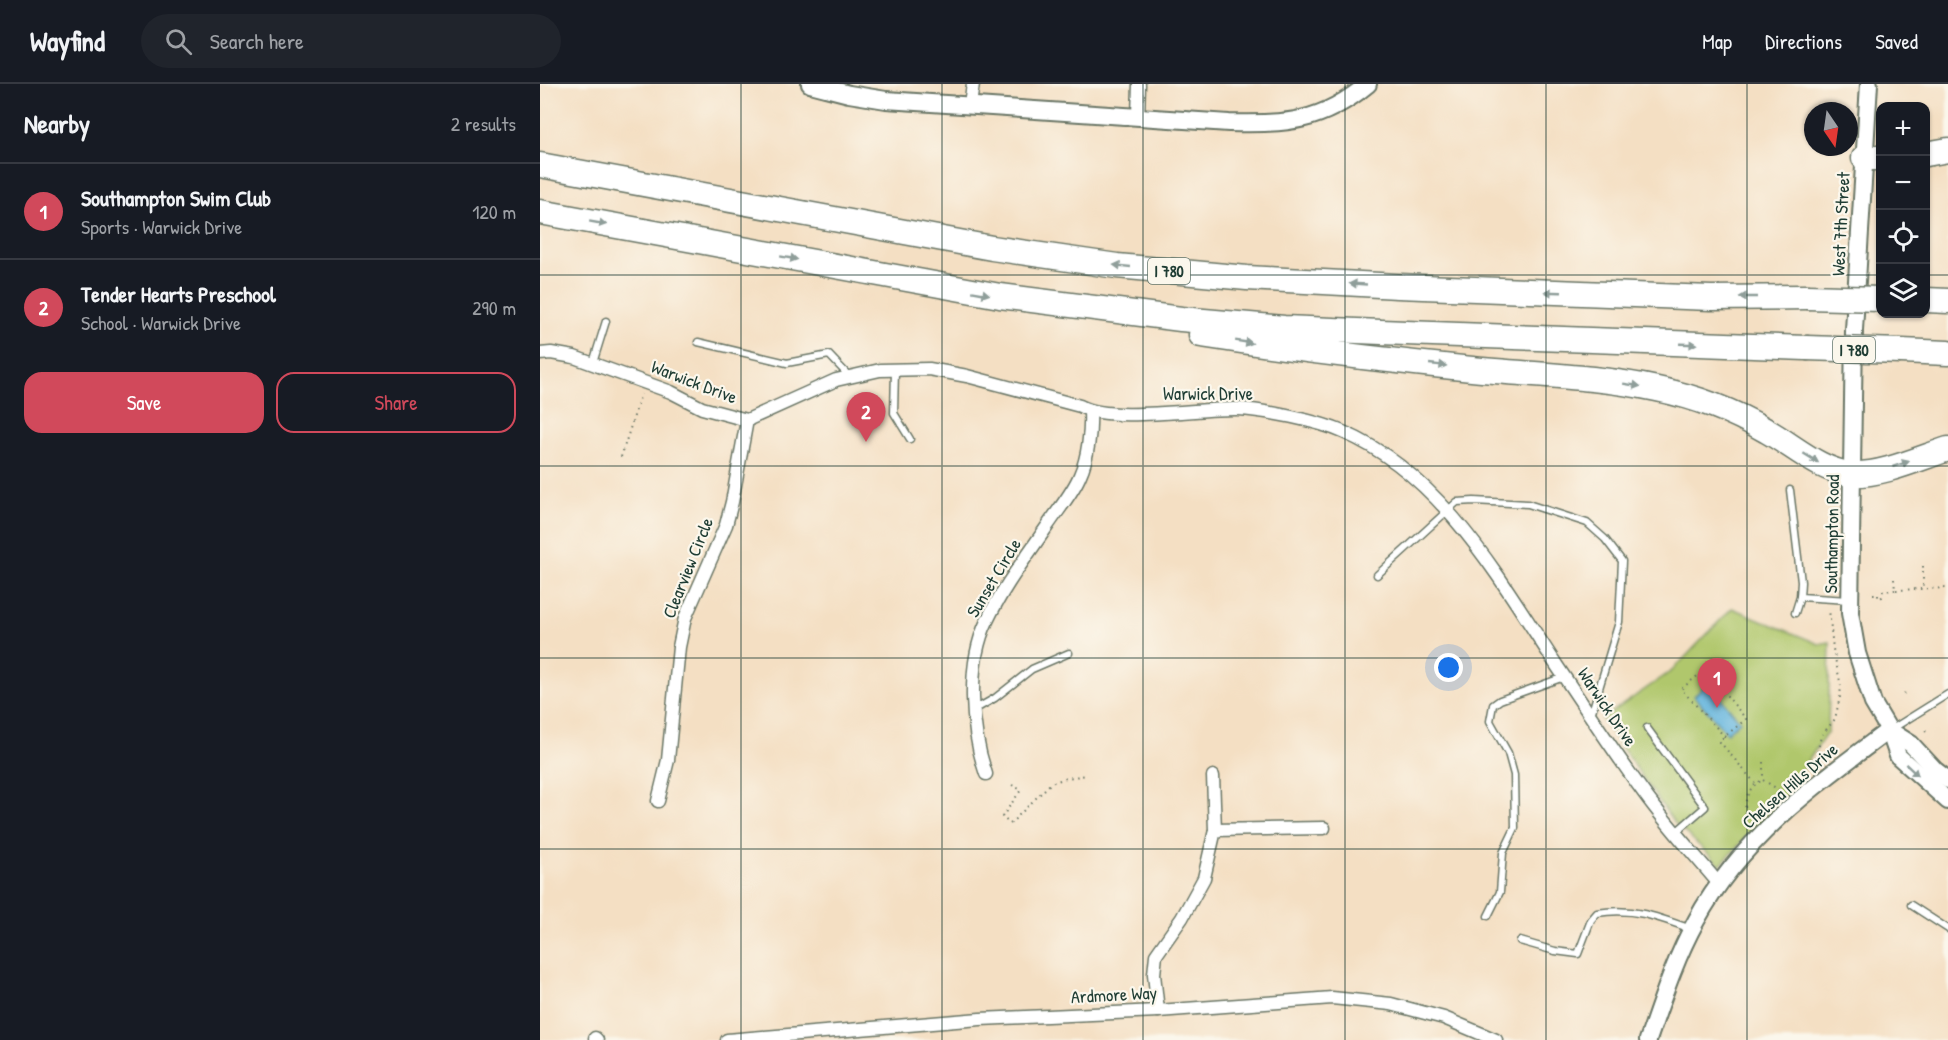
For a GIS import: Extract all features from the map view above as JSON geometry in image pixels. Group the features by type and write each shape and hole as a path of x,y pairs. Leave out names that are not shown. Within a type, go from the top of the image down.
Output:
{"highway":[{"path":"1930,153 1948,150"},
{"name":"I 780","path":"540,165 992,248 1118,266 1247,278 1398,286 1711,298 1876,299"},
{"name":"I 780","path":"540,212 954,288 1181,320 1284,328 1948,353"},
{"path":"1930,300 1948,301"},
{"path":"1084,308 1181,332 1260,345 1348,356 1609,381 1655,388 1729,411 1766,430 1829,469 1852,474 1880,471 1948,449"}],"street":[{"path":"810,84 886,100 1268,124 1298,121 1321,114 1344,103 1368,84"},
{"path":"970,105 973,84"},
{"path":"1138,117 1139,84"},
{"name":"West 7th Street","path":"1854,330 1872,158 1869,84"},
{"name":"Southampton Road","path":"1854,330 1850,613 1857,653 1873,703 1889,730 1898,756 1948,801"},
{"name":"Warwick Drive","path":"540,354 551,353 593,363 671,392 702,408 747,420 849,376 880,370 929,369 967,376 1080,406 1090,412 1121,414 1239,409 1280,414 1342,431 1396,461 1440,502 1522,610 1645,795 1719,884"},
{"name":"Sunset Circle","path":"986,774 981,760 974,710 975,656 985,623 1001,594 1080,475 1091,429 1090,412"},
{"name":"Clearview Circle","path":"658,801 668,760 679,647 685,618 726,525 747,420"},
{"name":"Southampton Road","path":"1889,730 1911,744 1935,770 1948,780"},
{"name":"Chelsea Hills Drive","path":"1648,1040 1669,981 1692,929 1719,884 1745,851 1778,817 1821,781 1889,730"},
{"path":"1158,1011 1154,975 1156,955 1182,918 1204,878 1215,830 1213,776"},
{"path":"1215,830 1324,828"},
{"name":"Ardmore Way","path":"727,1040 980,1019 1158,1011 1332,998 1402,1007 1444,1018 1496,1040"}],"lane":[{"path":"593,363 606,321"},
{"path":"698,342 787,363 830,355 849,376"},
{"path":"895,370 894,413 910,439"},
{"path":"1790,490 1801,582 1800,597 1795,613"},
{"path":"1377,575 1457,502 1528,504 1587,523 1605,539 1622,561 1619,622 1591,716"},
{"path":"1800,597 1850,600"},
{"path":"974,710 995,698 1032,669 1069,653"},
{"path":"1488,916 1500,892 1503,853 1515,828 1514,775 1508,753 1490,721 1491,711 1493,705 1500,700 1565,677"},
{"path":"1889,730 1948,694"},
{"path":"1647,728 1705,807 1676,832"},
{"path":"1911,905 1948,929"},
{"path":"1520,941 1555,951 1578,954 1596,913 1618,910 1657,916 1692,929"}],"path":[{"path":"621,457 645,382"},
{"path":"1808,771 1815,764 1821,736 1835,718 1840,697 1841,686 1831,633 1829,599 1831,561"},
{"path":"1923,567 1923,590"},
{"path":"1894,579 1895,590"},
{"path":"1873,594 1878,594 1878,598 1882,597 1883,591 1948,588"},
{"path":"1725,737 1682,689 1700,674 1704,679 1713,680 1746,719 1725,737 1719,741 1755,783"},
{"path":"1925,731 1929,733"},
{"path":"1763,762 1763,780"},
{"path":"1012,785 1021,790 1002,817 1010,824 1051,783 1066,778 1088,776"},
{"path":"1755,820 1748,828 1744,814 1745,798 1755,783 1763,780"},
{"path":"1763,780 1784,793 1777,798"}],"green space":[{"path":"1732,608 1819,644 1830,642 1828,731 1783,799 1720,865 1673,821 1602,719 1673,670"}],"water":[{"path":"1708,683 1740,721 1727,733 1694,696"}],"place":[{"name":"Tender Hearts Preschool","path":"866,442"},
{"name":"Southampton Swim Club","path":"1717,708"}]}
